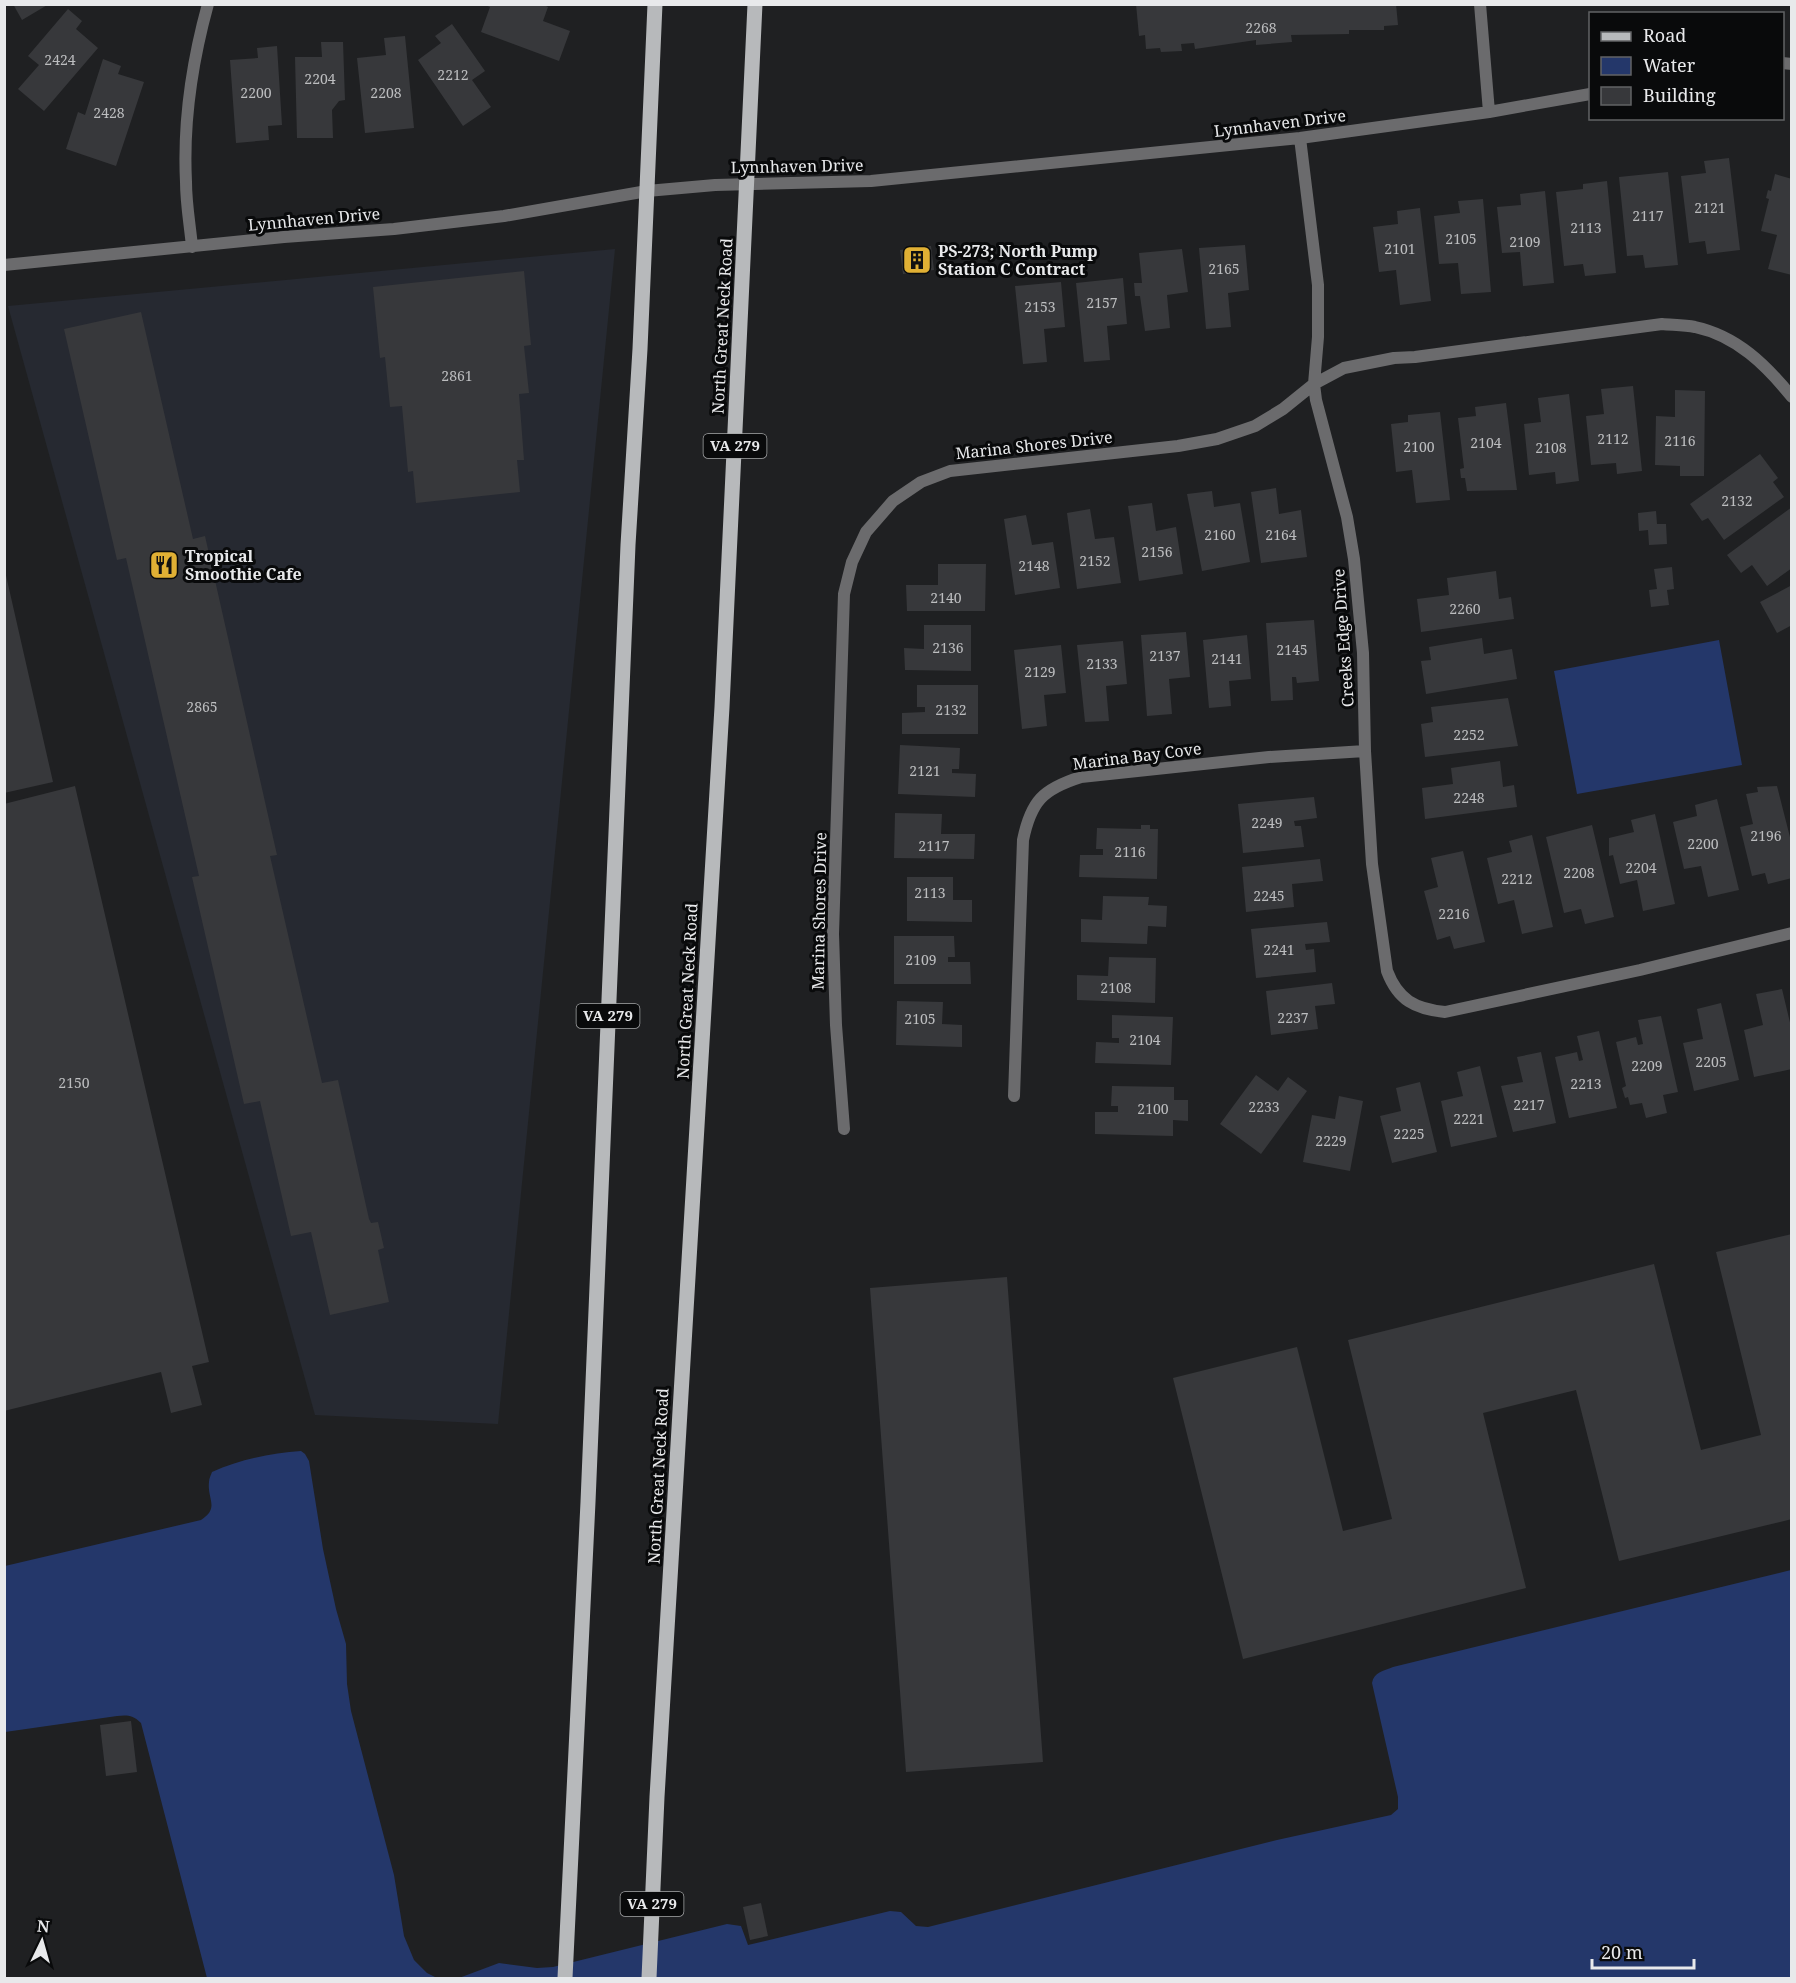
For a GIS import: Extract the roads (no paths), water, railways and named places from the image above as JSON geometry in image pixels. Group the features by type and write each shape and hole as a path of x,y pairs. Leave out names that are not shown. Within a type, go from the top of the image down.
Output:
{"main road":[{"name":"VA 279","path":"565,1978 655,4"},
{"name":"North Great Neck Road","path":"649,1978 655,1829 722,706 755,4"}],"street":[{"path":"192,247 186,182 187,113 197,44 208,4"},
{"path":"1480,4 1489,112"},
{"name":"Lynnhaven Drive","path":"4,265 394,229 504,216 647,190 715,184 871,181 1300,138 1489,112 1589,94"},
{"path":"1300,138 1318,285 1318,337 1314,384"},
{"path":"1314,384 1344,368 1394,358 1662,324 1695,327 1726,338 1749,352 1773,374 1791,397"},
{"name":"Creeks Edge Drive","path":"1314,384 1316,400 1347,517 1354,559 1363,653 1365,751 1372,864 1387,971 1392,983 1405,999 1424,1010 1445,1012 1640,970 1791,933"},
{"name":"Marina Shores Drive","path":"844,1130 836,1025 834,934 844,594 852,562 866,532 893,501 921,482 950,471 1217,440 1255,426 1282,409 1314,384"},
{"name":"Marina Bay Cove","path":"1014,1095 1023,840 1028,818 1040,798 1058,784 1081,777 1269,757 1365,751"}],"water":[{"path":"1719,640 1742,765 1577,794 1554,671"},
{"path":"301,1451 309,1461 323,1549 346,1644 347,1684 351,1711 394,1875 404,1936 414,1960 427,1973 437,1978 207,1978 141,1723 133,1717 121,1716 5,1732 5,1566 201,1520 207,1516 211,1507 209,1479 212,1472 255,1458"},
{"path":"1791,1570 1791,1978 459,1978 499,1963 537,1968 553,1967 727,1924 741,1926 748,1945 890,1911 901,1912 916,1926 928,1927 1277,1840 1391,1815 1398,1809 1398,1797 1372,1683 1380,1672"}],"place":[{"name":"PS-273; North Pump Station C Contract","path":"917,260"},
{"name":"Tropical Smoothie Cafe","path":"164,565"}]}
